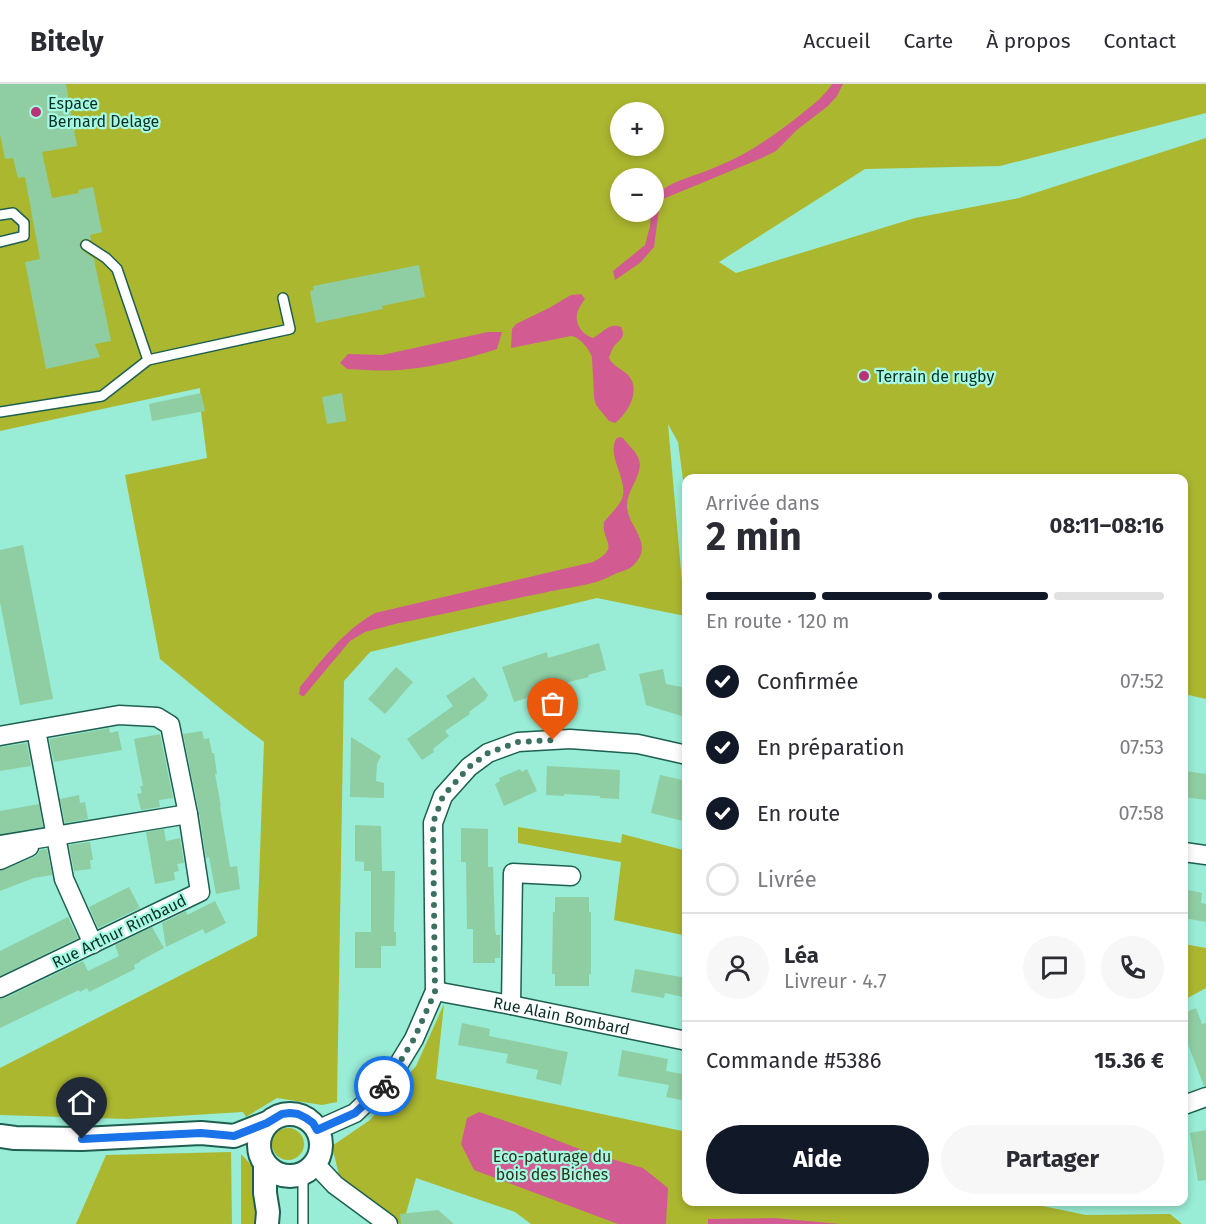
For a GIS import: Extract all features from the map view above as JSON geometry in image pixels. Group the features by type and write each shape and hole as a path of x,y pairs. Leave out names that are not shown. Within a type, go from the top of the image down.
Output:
{"street":[{"path":"0,736 119,715 157,717 170,725 188,814 0,845"},
{"path":"36,730 64,879 93,944"},
{"path":"317,1130 355,1113 389,1080 414,1039 435,992 433,823 443,796 469,767 488,753 518,742 528,741 570,739 638,744 682,754"},
{"name":"Rue Arthur Rimbaud","path":"0,988 201,892 188,814"},
{"path":"0,860 56,835"},
{"path":"1188,853 1206,855"},
{"path":"511,1005 513,873 572,876"},
{"name":"Rue Alain Bombard","path":"435,992 682,1040"},
{"path":"1188,1104 1206,1097"},
{"path":"0,1136 82,1139 201,1133 234,1136 267,1123 282,1114 298,1114 313,1123 317,1130 321,1144 318,1158 304,1171 268,1218"},
{"path":"267,1123 262,1130 258,1146 263,1160 268,1218"},
{"path":"234,1136 263,1160 271,1170 279,1174 286,1176 320,1169 335,1185 388,1224"}],"lane":[{"path":"0,204 1,215 13,213 24,223 24,236 0,242"},
{"path":"86,245 106,258 117,269 148,360"},
{"path":"0,412 102,396 148,360 290,329 284,298"},
{"path":"303,1224 304,1171"}],"green space":[{"path":"0,84 1206,84 1206,113 1000,166 865,169 719,262 736,273 915,218 1019,198 1206,138 1206,699 1188,695 1188,474 682,474 678,442 668,424 682,582 682,615 597,598 370,652 344,681 337,1102 322,1105 277,1098 246,1117 243,1112 127,1119 0,1115 0,1068 257,936 264,742 160,659 125,475 207,458 200,388 0,431"},
{"path":"518,827 621,843 622,834 682,850 682,935 614,920 621,862 518,843"},
{"path":"1188,945 1206,948 1206,988 1188,998"},
{"name":"Eco-paturage du bois des Biches","path":"444,1004 436,1079 682,1131 682,1206 1042,1206 1086,1215 1170,1214 1182,1224 531,1224 515,1212 416,1178 403,1224 400,1224 339,1175 332,1146 370,1120 416,1066"},
{"path":"288,1128 300,1132 304,1144 300,1156 288,1160 276,1156 272,1144 276,1132"},
{"path":"231,1152 232,1224 76,1224 106,1155"},
{"path":"241,1154 255,1169 260,1224 241,1224"}],"shaded area":[{"path":"832,84 843,84 837,96 828,106 798,129 776,151 664,199 664,189 667,187 738,157 789,123 825,93"},
{"path":"650,222 657,222 654,247 640,263 615,280 613,271 645,245"},
{"path":"581,294 585,299 578,310 577,318 583,332 593,338 613,326 621,327 623,331 609,358 627,374 633,386 633,393 629,407 615,423 609,421 596,405 592,357 581,341 571,336 511,348 512,329 516,324 571,295"},
{"path":"488,332 502,332 497,349 442,364 386,371 347,369 340,363 348,354 382,355"},
{"path":"623,438 634,451 640,465 627,501 628,513 642,548 639,558 632,567 590,584 365,632 350,641 304,696 299,694 300,687 334,647 353,628 375,613 593,562 602,557 608,548 604,522 618,506 623,495 622,481 614,452 616,439"},
{"path":"479,1112 587,1152 643,1168 668,1188 666,1224 618,1224 474,1170 461,1144 467,1118"},
{"path":"775,1218 840,1224 708,1224 708,1219"}],"building":[{"path":"0,84 66,84 77,146 42,152 52,198 79,193 78,190 93,187 102,232 90,235 91,240 83,239 79,245 94,259 111,341 95,344 100,357 46,369 25,262 40,259 25,177 18,178 13,158 5,159 0,134"},
{"path":"419,265 425,297 382,306 383,309 316,323 310,291 314,290 313,286"},
{"path":"201,393 205,411 152,421 149,404"},
{"path":"342,393 346,421 327,424 322,397"},
{"path":"23,545 53,699 20,705 0,602 0,550"},
{"path":"599,643 606,670 557,685 558,688 514,702 502,667 547,652 548,658"},
{"path":"396,667 413,682 385,714 368,699"},
{"path":"663,669 666,684 682,687 682,716 646,705 639,674"},
{"path":"474,677 488,695 485,700 469,712 470,714 445,731 449,736 433,749 434,752 422,760 407,739 453,706 446,696"},
{"path":"109,728 110,733 118,731 122,750 54,762 49,739"},
{"path":"202,731 204,739 209,738 212,753 214,753 217,774 215,774 230,867 237,866 240,889 216,894 209,857 206,858 183,734"},
{"path":"160,734 173,798 159,800 160,807 141,810 137,794 142,793 140,786 143,786 134,739"},
{"path":"351,737 381,756 377,764 376,781 384,783 384,798 350,797"},
{"path":"27,743 31,766 0,771 0,747"},
{"path":"547,766 620,770 619,799 564,794 564,796 546,795"},
{"path":"520,769 522,772 527,769 537,791 504,806 495,784 500,781 499,778"},
{"path":"1188,771 1206,774 1206,800 1188,798"},
{"path":"660,775 682,780 682,821 651,813"},
{"path":"79,795 80,803 85,802 88,819 65,823 60,799"},
{"path":"39,804 43,827 0,834 0,811"},
{"path":"355,825 381,826 382,871 364,871 364,862 355,861"},
{"path":"461,828 488,829 488,867 493,867 495,929 496,935 500,935 500,958 495,958 495,963 473,963 473,929 467,929 466,862 461,862"},
{"path":"164,829 166,841 180,838 184,863 177,864 179,871 174,872 175,880 155,884 146,832"},
{"path":"90,842 93,860 90,860 91,869 74,871 69,845"},
{"path":"47,849 52,875 34,878 0,891 0,871 34,857 40,850"},
{"path":"371,871 395,871 394,932 396,932 396,946 381,946 381,968 355,968 355,932 371,932"},
{"path":"129,887 140,908 98,928 89,907"},
{"path":"1188,890 1202,893 1201,903 1206,904 1206,922 1188,919"},
{"path":"555,897 589,897 591,974 589,974 589,986 555,986 555,974 552,974"},
{"path":"215,901 226,923 205,934 203,929 166,947 162,923 186,911 187,915"},
{"path":"68,917 78,938 0,976 0,951"},
{"path":"152,927 164,948 134,965 135,969 89,992 87,988 80,992 79,990 0,1028 0,999 83,961 88,971 119,956 115,945"},
{"path":"635,969 682,977 682,997 665,993 664,998 631,992"},
{"path":"1196,1008 1202,1024 1206,1023 1206,1086 1204,1086 1188,1044 1188,1011"},
{"path":"462,1023 490,1029 489,1036 568,1052 561,1085 536,1079 538,1070 506,1063 508,1054 458,1045"},
{"path":"622,1050 668,1059 666,1071 682,1074 682,1100 666,1097 669,1085 618,1076"},
{"path":"1206,1130 1206,1180 1198,1181 1190,1133"},
{"path":"438,1210 454,1224 401,1224 400,1214"}],"way so far":[{"path":"384,1086 414,1039 435,992 433,823 443,796 469,767 488,753 518,742 553,740"}],"place":[{"name":"Espace Bernard Delage","path":"36,112"},
{"name":"Terrain de rugby","path":"864,376"}],"route":[{"path":"82,1139 201,1133 234,1136 267,1123 274,1117 290,1113 306,1118 317,1130 355,1113 384,1086"}]}
